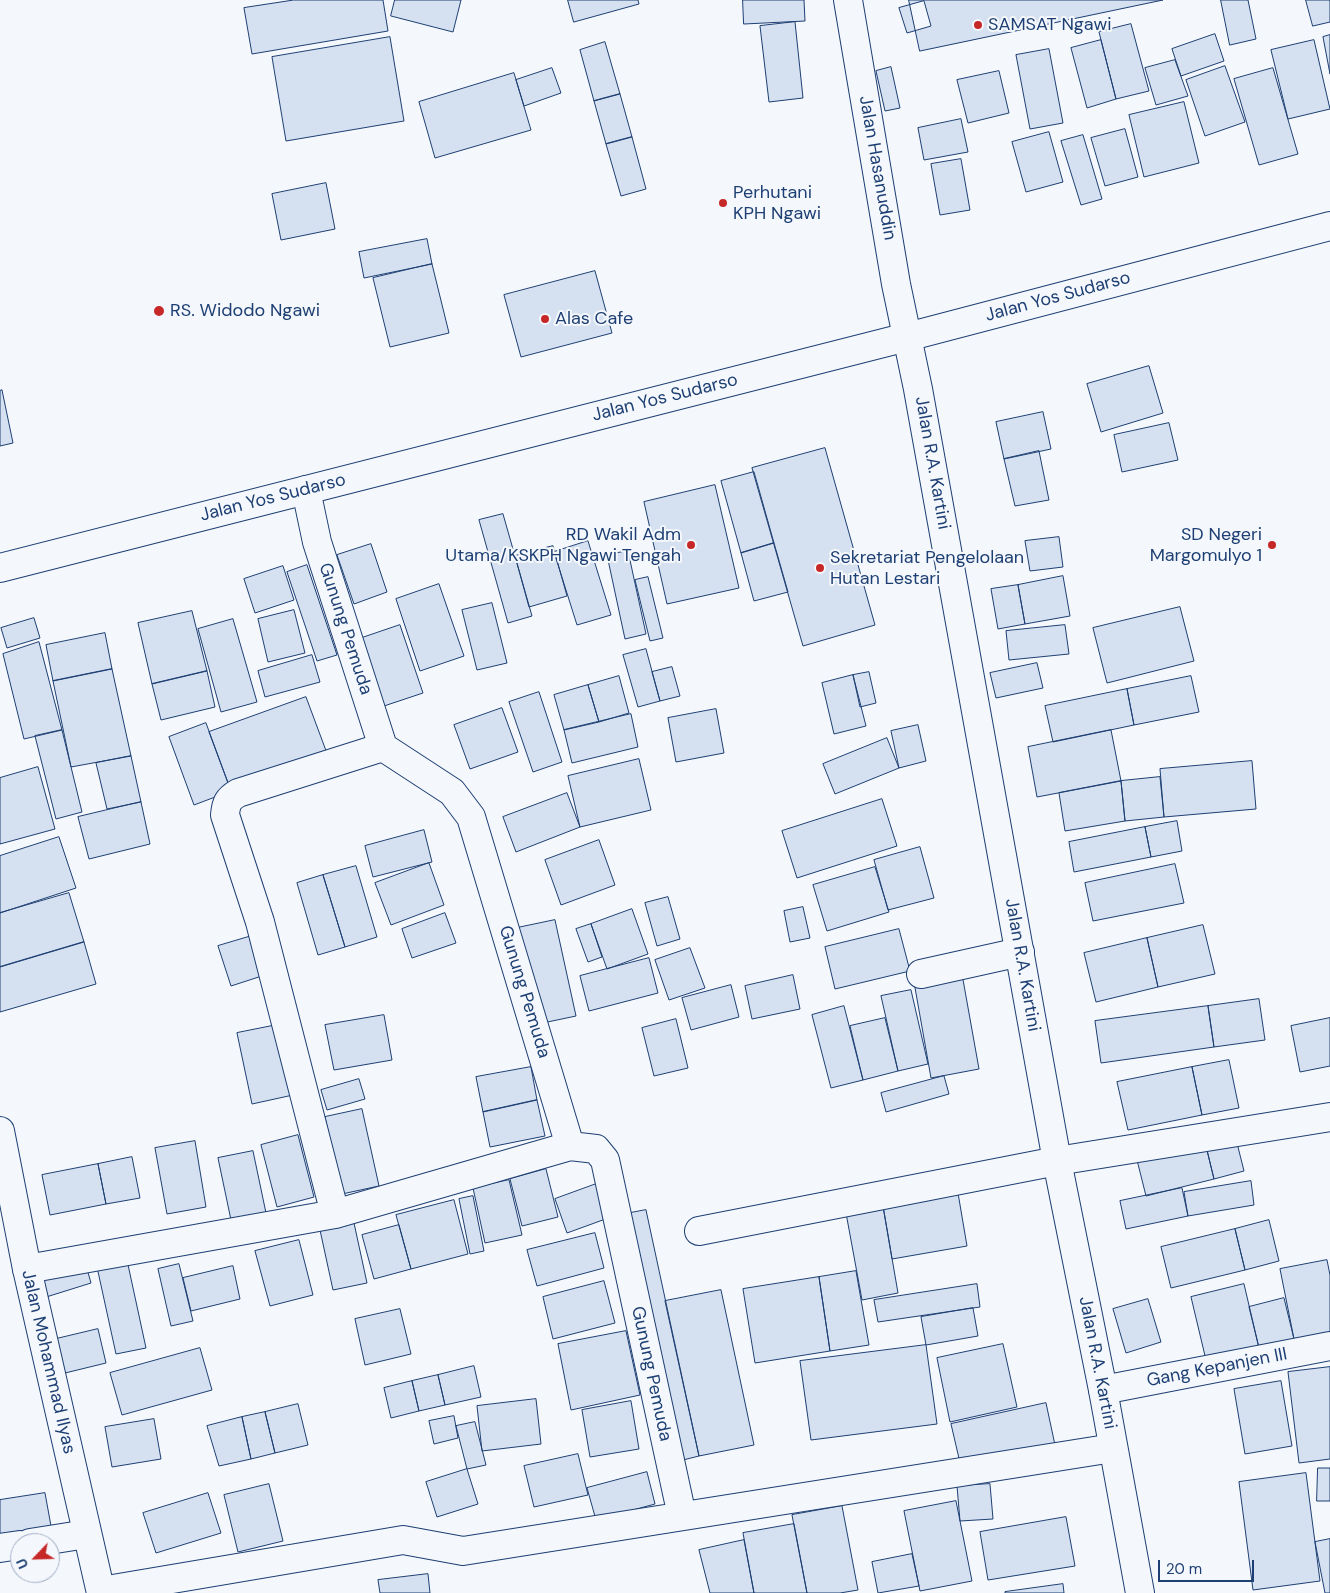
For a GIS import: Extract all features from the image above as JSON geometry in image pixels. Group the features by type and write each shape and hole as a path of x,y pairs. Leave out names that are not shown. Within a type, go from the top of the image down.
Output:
{"street":[{"name":"Jalan Hasanuddin","path":"848,0 907,337"},
{"name":"Jalan Yos Sudarso","path":"0,568 907,337 1330,226"},
{"name":"Jalan R.A. Kartini","path":"907,337 918,389 1057,1161 1103,1390 1140,1593"},
{"name":"Gunung Pemuda","path":"306,490 317,542 383,747 452,792 471,818 570,1146 596,1149 605,1160 682,1516"},
{"path":"335,1214 260,922 225,815 226,804 229,798 238,793 383,747"},
{"path":"921,974 1020,952"},
{"path":"699,1231 1057,1161 1330,1116"},
{"name":"Jalan Mohammad Ilyas","path":"0,1131 3,1166 101,1592"},
{"path":"27,1269 335,1214 570,1146"},
{"name":"Gang Kepanjen III","path":"1103,1390 1330,1346"},
{"path":"101,1592 403,1540 463,1551 1113,1448"},
{"path":"60,1538 87,1534"}],"building":[{"path":"294,0 383,0 388,31 252,54 244,8"},
{"path":"395,0 461,0 453,32 391,16"},
{"path":"568,0 638,0 639,4 574,22"},
{"path":"743,0 804,0 805,21 744,24"},
{"name":"SAMSAT Ngawi","path":"909,0 1163,0 920,51"},
{"path":"1221,0 1248,0 1256,39 1230,45"},
{"path":"1306,0 1330,0 1330,22 1313,26"},
{"path":"924,1 931,26 907,33 899,8"},
{"path":"795,22 803,98 769,102 760,26"},
{"path":"1131,24 1149,91 1116,99 1099,32"},
{"path":"1215,34 1224,61 1181,76 1172,49"},
{"path":"1330,35 1330,74 1323,37"},
{"path":"390,37 404,121 286,141 272,57"},
{"path":"1101,40 1116,99 1087,108 1071,48"},
{"path":"1314,40 1330,109 1288,119 1271,50"},
{"path":"605,42 620,94 594,101 580,50"},
{"path":"1049,49 1063,123 1030,129 1016,55"},
{"path":"1175,60 1188,96 1156,105 1145,68"},
{"path":"1225,66 1245,122 1205,136 1186,80"},
{"path":"891,67 900,108 885,111 876,71"},
{"path":"552,68 561,93 524,106 516,80"},
{"path":"1273,68 1298,154 1259,165 1234,79"},
{"path":"999,71 1009,113 968,123 957,80"},
{"path":"514,73 531,130 435,158 419,102"},
{"path":"620,94 632,137 606,144 594,101"},
{"path":"1184,102 1199,163 1144,177 1129,115"},
{"path":"961,119 968,152 924,160 918,128"},
{"path":"1125,129 1138,177 1105,186 1091,138"},
{"path":"1049,132 1063,182 1026,192 1012,142"},
{"path":"1083,135 1102,199 1081,205 1061,141"},
{"path":"632,137 646,189 621,196 606,144"},
{"path":"961,159 970,210 940,215 931,164"},
{"path":"326,183 335,229 281,240 272,194"},
{"path":"427,239 432,264 364,278 359,252"},
{"path":"432,264 449,333 390,347 373,278"},
{"path":"595,271 612,333 521,357 504,295"},
{"path":"1149,366 1163,413 1101,432 1087,384"},
{"path":"2,390 13,443 0,446 0,391"},
{"path":"1043,412 1051,449 1004,459 996,422"},
{"path":"1169,423 1178,460 1122,472 1114,435"},
{"name":"Sekretariat Pengelolaan Hutan Lestari","path":"825,448 875,625 803,646 752,468"},
{"path":"1039,451 1049,500 1015,506 1004,459"},
{"path":"754,472 774,543 741,553 721,481"},
{"name":"RD Wakil Adm Utama/KSKPH Ngawi Tengah","path":"715,485 739,588 667,604 644,502"},
{"path":"503,514 532,616 508,623 479,520"},
{"path":"1059,537 1063,567 1030,571 1025,541"},
{"path":"588,541 611,615 577,625 554,552"},
{"path":"774,543 788,592 754,601 741,553"},
{"path":"371,544 387,592 354,604 337,555"},
{"path":"553,546 567,596 529,607 515,556"},
{"path":"628,551 646,634 625,639 607,555"},
{"path":"307,565 337,655 317,661 287,572"},
{"path":"283,566 294,600 255,613 244,579"},
{"path":"1063,576 1070,616 1025,624 1018,585"},
{"path":"648,577 663,638 650,641 635,580"},
{"path":"439,584 464,656 420,671 396,599"},
{"path":"1018,585 1025,624 998,629 991,589"},
{"path":"492,603 507,663 477,670 462,610"},
{"path":"1180,607 1194,661 1107,683 1093,628"},
{"path":"294,610 305,653 268,662 258,619"},
{"path":"192,611 207,671 152,684 138,623"},
{"path":"34,618 40,638 7,648 1,628"},
{"path":"233,619 257,702 221,712 198,629"},
{"path":"400,625 423,693 381,707 359,639"},
{"path":"1065,625 1069,654 1009,660 1006,631"},
{"path":"105,633 112,669 53,681 46,645"},
{"path":"39,642 62,730 24,739 3,654"},
{"path":"646,649 660,701 638,707 623,655"},
{"path":"312,655 320,682 265,697 258,671"},
{"path":"1037,663 1043,688 996,698 990,673"},
{"path":"672,667 680,696 660,701 652,672"},
{"path":"112,669 131,756 71,767 53,681"},
{"path":"207,671 215,707 161,720 152,684"},
{"path":"869,672 876,703 860,707 853,675"},
{"path":"853,675 866,726 834,734 822,683"},
{"path":"619,676 629,713 599,722 588,685"},
{"path":"1191,676 1199,712 1134,725 1127,689"},
{"path":"588,685 599,722 564,730 554,695"},
{"path":"1127,689 1134,725 1053,742 1045,706"},
{"path":"539,692 562,762 533,772 509,702"},
{"path":"306,697 328,756 231,791 209,732"},
{"path":"502,708 518,752 470,769 454,725"},
{"path":"716,709 724,753 676,762 668,718"},
{"path":"631,714 638,747 572,763 564,730"},
{"path":"206,723 231,791 194,805 169,737"},
{"path":"918,725 926,761 899,768 891,731"},
{"path":"62,730 82,812 56,819 35,736"},
{"path":"1111,730 1121,781 1037,797 1028,747"},
{"path":"887,738 899,768 835,794 823,764"},
{"path":"131,756 141,802 107,809 96,763"},
{"path":"639,759 651,810 580,827 568,776"},
{"path":"1252,761 1256,809 1164,817 1160,769"},
{"path":"38,767 55,829 0,844 0,778"},
{"path":"1160,777 1164,817 1125,821 1121,781"},
{"path":"1121,781 1125,821 1065,831 1059,793"},
{"path":"567,793 580,827 516,852 503,817"},
{"path":"882,799 897,846 797,878 782,831"},
{"path":"141,802 150,844 89,859 78,817"},
{"path":"1177,821 1182,851 1151,857 1145,827"},
{"path":"1145,827 1151,857 1074,872 1069,842"},
{"path":"424,830 432,862 373,877 365,846"},
{"path":"59,837 76,888 0,913 0,856"},
{"path":"599,840 615,885 561,905 545,860"},
{"path":"920,847 934,898 888,910 874,860"},
{"path":"429,863 444,905 391,925 375,883"},
{"path":"1175,864 1184,903 1093,921 1085,883"},
{"path":"356,866 377,937 345,947 323,875"},
{"path":"875,867 889,912 827,931 813,885"},
{"path":"323,875 345,947 318,955 297,883"},
{"path":"69,893 84,942 0,967 0,913"},
{"path":"668,897 680,939 657,946 645,903"},
{"path":"803,907 810,938 790,942 784,911"},
{"path":"632,909 648,954 607,969 591,924"},
{"path":"445,913 456,943 412,958 402,929"},
{"path":"555,920 576,1016 538,1024 517,928"},
{"path":"591,924 602,957 588,962 576,929"},
{"path":"1203,925 1215,974 1158,987 1147,938"},
{"path":"899,929 910,971 835,989 825,947"},
{"path":"255,935 268,974 231,986 218,946"},
{"path":"1147,938 1158,987 1096,1002 1084,953"},
{"path":"84,942 96,984 0,1012 0,967"},
{"path":"690,948 705,988 669,1000 655,960"},
{"path":"649,958 658,993 589,1011 580,976"},
{"path":"962,974 979,1069 931,1078 914,982"},
{"path":"793,975 800,1009 752,1019 745,986"},
{"path":"731,985 739,1017 691,1030 682,998"},
{"path":"911,990 928,1064 898,1071 881,996"},
{"path":"1259,999 1265,1040 1214,1047 1208,1006"},
{"path":"844,1006 863,1080 831,1088 812,1015"},
{"path":"1208,1006 1214,1047 1101,1063 1095,1021"},
{"path":"384,1015 392,1060 334,1070 325,1025"},
{"path":"885,1018 898,1071 863,1080 850,1026"},
{"path":"1330,1018 1330,1066 1300,1072 1291,1026"},
{"path":"676,1019 688,1068 654,1076 642,1028"},
{"path":"277,1025 293,1095 252,1104 237,1033"},
{"path":"1229,1060 1239,1108 1202,1115 1192,1067"},
{"path":"531,1067 537,1100 483,1112 476,1077"},
{"path":"1192,1067 1202,1115 1128,1130 1117,1082"},
{"path":"944,1076 949,1094 886,1112 881,1093"},
{"path":"359,1079 365,1099 327,1110 321,1090"},
{"path":"537,1100 545,1136 490,1147 483,1112"},
{"path":"362,1109 379,1186 342,1194 325,1117"},
{"path":"298,1135 314,1197 277,1207 261,1145"},
{"path":"1235,1135 1244,1171 1214,1179 1205,1142"},
{"path":"195,1141 206,1207 167,1214 155,1148"},
{"path":"1205,1142 1214,1179 1146,1196 1137,1160"},
{"path":"253,1151 266,1213 231,1220 218,1158"},
{"path":"132,1157 140,1198 106,1204 98,1164"},
{"path":"98,1164 106,1204 50,1215 42,1175"},
{"path":"546,1169 558,1217 522,1226 510,1179"},
{"path":"509,1180 522,1235 485,1243 473,1188"},
{"path":"1251,1181 1254,1205 1188,1216 1184,1192"},
{"path":"599,1183 611,1217 567,1233 555,1199"},
{"path":"1182,1188 1188,1216 1126,1229 1120,1201"},
{"path":"958,1193 967,1246 892,1259 883,1206"},
{"path":"473,1196 484,1251 470,1254 459,1199"},
{"path":"454,1200 468,1254 411,1269 396,1215"},
{"path":"883,1206 898,1293 862,1300 846,1213"},
{"path":"646,1210 699,1456 679,1461 625,1214"},
{"path":"1269,1220 1279,1261 1245,1270 1235,1229"},
{"path":"354,1223 367,1283 333,1290 320,1230"},
{"path":"399,1225 411,1269 374,1279 362,1235"},
{"path":"1235,1229 1245,1270 1171,1288 1161,1247"},
{"path":"595,1233 604,1268 537,1286 527,1250"},
{"path":"299,1240 313,1295 270,1306 255,1251"},
{"path":"127,1260 146,1348 116,1354 97,1267"},
{"path":"1327,1260 1330,1275 1330,1333 1294,1339 1280,1269"},
{"path":"85,1262 91,1283 43,1298 37,1276"},
{"path":"179,1264 193,1321 171,1326 158,1269"},
{"path":"233,1266 240,1299 191,1311 183,1278"},
{"path":"856,1271 869,1345 830,1351 819,1277"},
{"path":"819,1277 830,1351 755,1363 743,1289"},
{"path":"604,1281 615,1323 553,1339 543,1297"},
{"path":"977,1284 980,1307 878,1322 874,1300"},
{"path":"1244,1284 1259,1348 1206,1360 1191,1297"},
{"path":"721,1290 754,1445 699,1456 665,1301"},
{"path":"1284,1298 1294,1339 1259,1348 1249,1307"},
{"path":"1148,1299 1161,1342 1126,1353 1113,1309"},
{"path":"973,1308 978,1336 926,1345 921,1317"},
{"path":"400,1309 411,1354 365,1365 355,1319"},
{"path":"98,1329 106,1363 61,1374 52,1340"},
{"path":"626,1331 640,1395 571,1410 558,1344"},
{"path":"1003,1344 1017,1407 950,1422 937,1358"},
{"path":"926,1345 937,1424 811,1440 800,1361"},
{"path":"200,1348 212,1390 122,1415 110,1373"},
{"path":"474,1366 481,1397 445,1405 438,1375"},
{"path":"1330,1367 1330,1459 1299,1463 1288,1372"},
{"path":"438,1375 445,1405 419,1411 412,1381"},
{"path":"412,1381 419,1411 391,1418 384,1388"},
{"path":"1281,1381 1292,1446 1245,1454 1234,1389"},
{"path":"536,1399 541,1444 482,1451 477,1406"},
{"path":"631,1401 639,1449 590,1457 582,1410"},
{"path":"1046,1403 1055,1445 961,1467 951,1424"},
{"path":"298,1404 308,1445 275,1453 265,1412"},
{"path":"265,1412 275,1453 251,1459 242,1417"},
{"path":"454,1416 458,1438 434,1444 429,1421"},
{"path":"242,1417 251,1459 219,1466 207,1426"},
{"path":"154,1419 161,1459 112,1467 105,1427"},
{"path":"475,1422 486,1465 467,1469 456,1426"},
{"path":"578,1454 588,1495 534,1507 524,1466"},
{"path":"1318,1468 1330,1468 1330,1501 1317,1501"},
{"path":"467,1469 478,1504 437,1517 426,1482"},
{"path":"647,1472 655,1504 596,1520 587,1488"},
{"path":"1306,1473 1320,1581 1253,1590 1239,1482"},
{"path":"269,1484 283,1541 238,1552 224,1495"},
{"path":"990,1484 993,1519 960,1521 957,1486"},
{"path":"45,1493 51,1526 0,1534 0,1500"},
{"path":"208,1493 221,1533 156,1553 143,1513"},
{"path":"956,1501 972,1581 920,1591 904,1511"},
{"path":"842,1506 858,1590 840,1593 807,1593 792,1515"},
{"path":"1066,1517 1075,1566 988,1580 980,1532"},
{"path":"794,1524 807,1593 754,1593 743,1533"},
{"path":"1330,1539 1330,1593 1325,1593 1315,1542"},
{"path":"744,1540 754,1593 710,1593 699,1550"},
{"path":"912,1554 919,1586 878,1593 872,1562"},
{"path":"428,1574 430,1593 380,1593 378,1580"},
{"path":"1063,1584 1064,1593 1005,1593 1005,1592"}],"place":[{"name":"SAMSAT Ngawi","path":"978,25"},
{"name":"Perhutani KPH Ngawi","path":"723,203"},
{"name":"RS. Widodo Ngawi","path":"159,311"},
{"name":"Alas Cafe","path":"545,319"},
{"name":"RD Wakil Adm Utama/KSKPH Ngawi Tengah","path":"691,545"},
{"name":"SD Negeri Margomulyo 1","path":"1272,545"},
{"name":"Sekretariat Pengelolaan Hutan Lestari","path":"820,568"}]}
